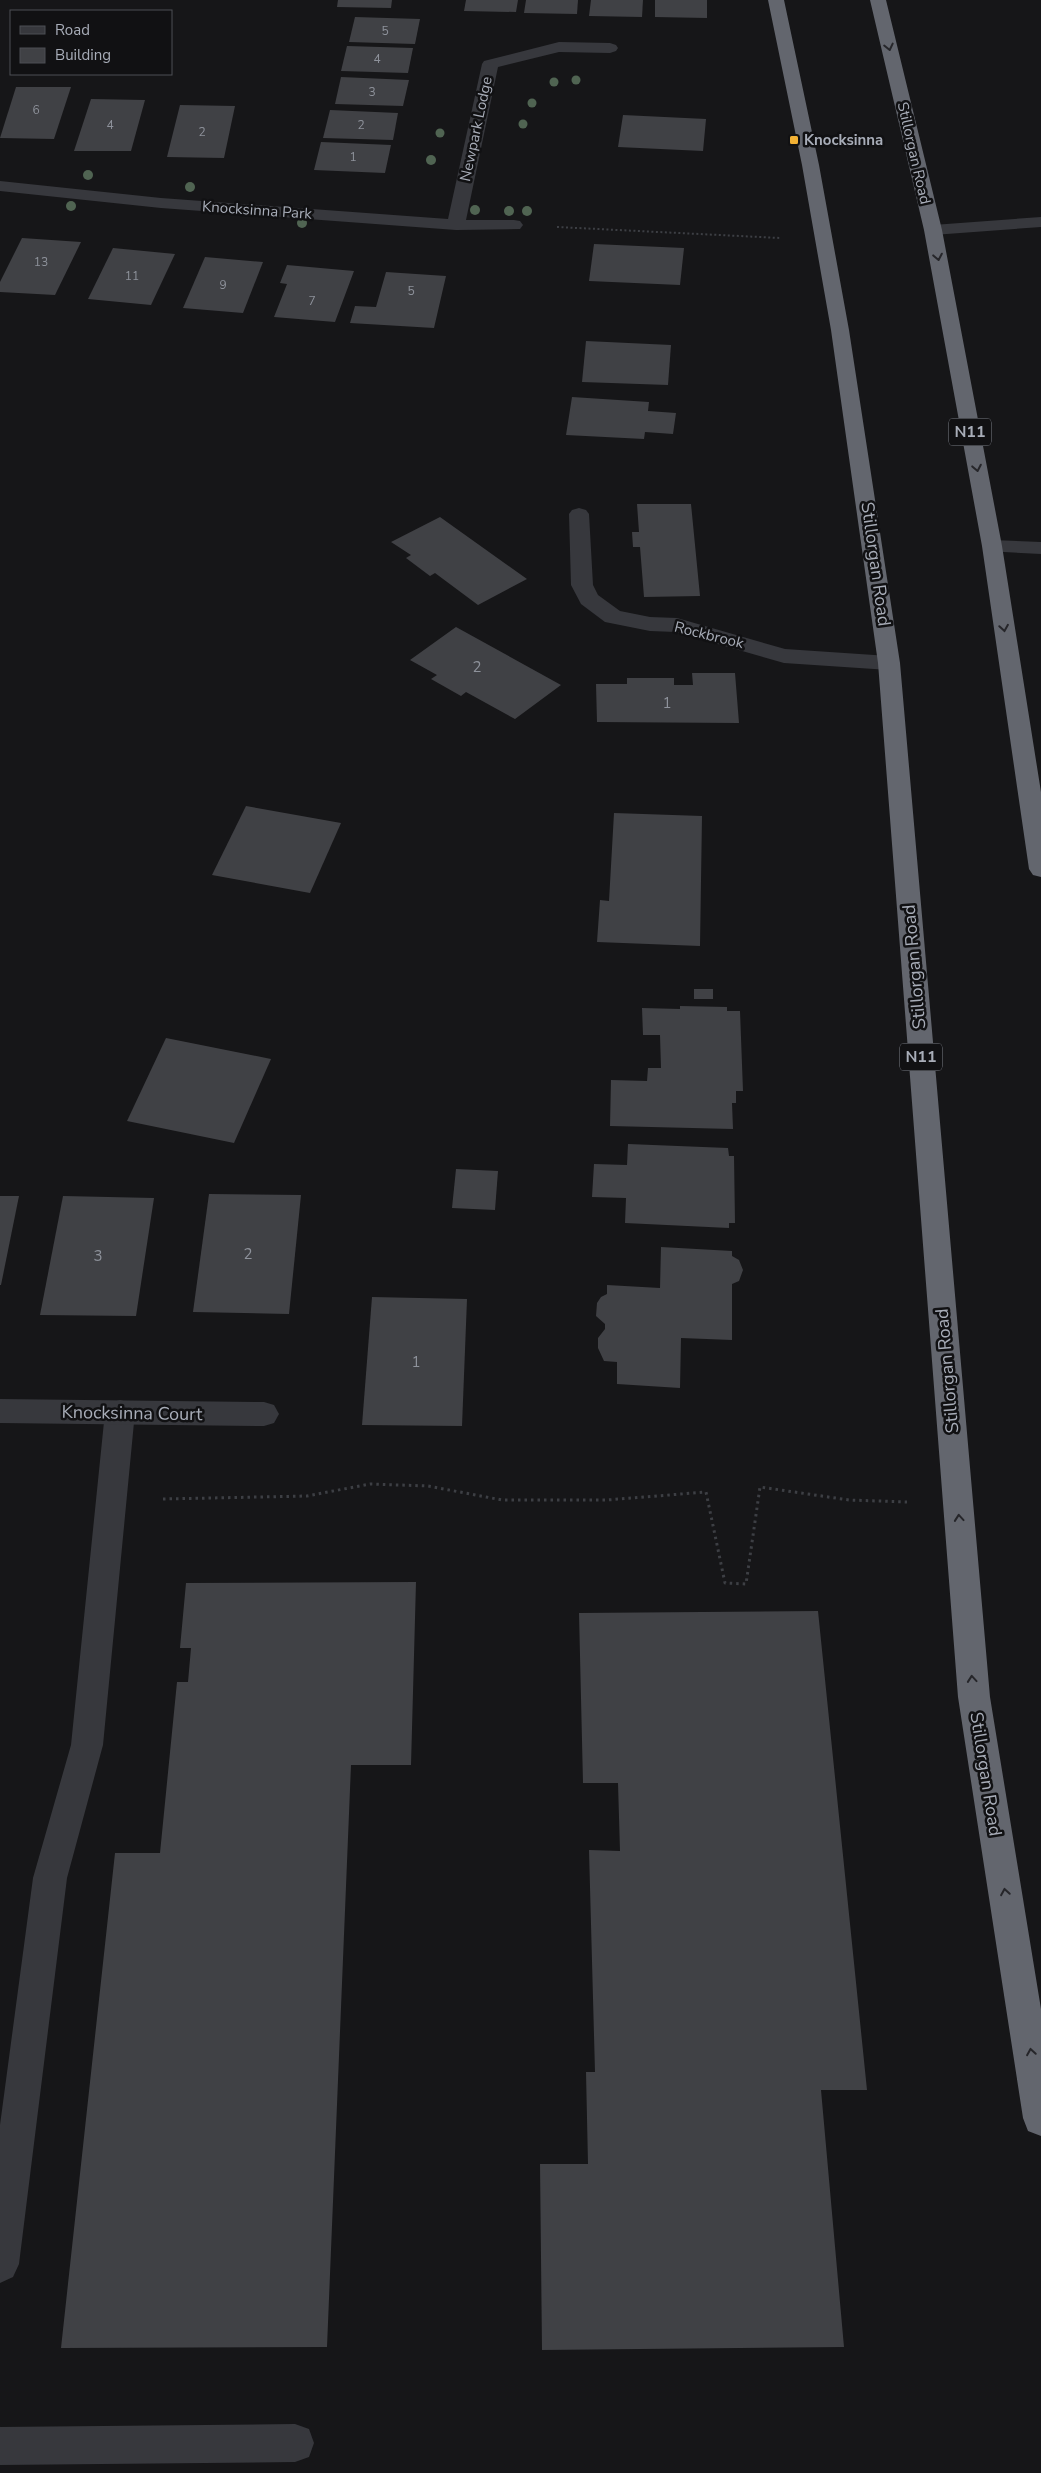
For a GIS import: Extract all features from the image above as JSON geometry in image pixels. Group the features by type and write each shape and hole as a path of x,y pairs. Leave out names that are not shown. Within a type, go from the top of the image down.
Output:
{"highway":[{"name":"Stillorgan Road","path":"776,0 825,241 872,534 889,663 974,1697 1041,2118"},
{"name":"Stillorgan Road","path":"878,0 933,230 992,546 1041,869"}],"street":[{"name":"Newpark Lodge","path":"456,225 490,64 559,47 610,48"},
{"name":"Knocksinna Park","path":"0,186 161,204 456,225 514,225"},
{"path":"933,230 1041,222"},
{"name":"Rockbrook","path":"579,514 582,585 589,599 612,617 650,624 677,625 784,656 889,663"},
{"path":"992,546 1041,548"},
{"name":"Knocksinna Court","path":"0,1411 264,1414"},
{"path":"0,2264 50,1878 87,1744 120,1412"},
{"path":"0,2446 295,2443"}],"path":[{"path":"514,225 825,241"},
{"path":"111,1500 307,1496 370,1484 428,1486 502,1500 607,1500 706,1492 725,1583 746,1584 760,1487 849,1500 958,1504"}],"building":[{"path":"338,0 392,0 391,8 337,7"},
{"path":"466,0 518,0 516,12 464,11"},
{"path":"526,0 578,0 577,14 524,13"},
{"path":"591,0 643,0 642,17 589,16"},
{"path":"655,0 707,0 707,18 655,17"},
{"path":"355,17 420,19 415,44 349,42"},
{"path":"347,46 413,48 408,73 341,71"},
{"path":"341,77 409,80 403,106 335,104"},
{"path":"16,87 71,87 54,139 0,138"},
{"path":"91,99 145,100 131,151 74,151"},
{"path":"180,105 235,106 224,158 167,157"},
{"path":"330,110 398,113 393,140 323,138"},
{"path":"623,115 706,119 703,151 618,147"},
{"path":"321,142 391,145 385,173 314,170"},
{"path":"22,238 81,242 55,295 0,292 0,282"},
{"path":"594,244 684,248 680,285 589,281"},
{"path":"113,248 175,254 151,305 88,299"},
{"path":"205,257 263,262 243,313 183,308"},
{"path":"287,265 354,271 335,322 274,317 287,284 280,283"},
{"path":"386,272 446,276 434,328 350,323 355,306 376,307"},
{"path":"586,341 671,345 668,385 582,382"},
{"path":"572,397 649,402 648,411 676,413 673,434 645,432 644,439 566,435"},
{"path":"637,504 691,504 700,596 644,597 640,547 633,547 632,532 639,532"},
{"path":"440,517 527,579 478,605 435,573 430,576 406,558 411,555 391,542"},
{"path":"456,627 561,685 515,719 466,692 461,696 431,679 437,675 410,660"},
{"path":"692,673 735,673 739,723 597,722 596,684 627,684 627,678 674,678 674,685 693,685"},
{"path":"246,806 341,823 310,893 212,875"},
{"path":"614,813 702,816 700,946 597,942 600,900 609,901"},
{"path":"694,989 713,989 713,999 694,999"},
{"path":"680,1006 727,1007 727,1011 740,1011 743,1091 736,1091 736,1103 732,1103 733,1129 610,1126 611,1080 647,1081 648,1068 661,1068 660,1035 643,1035 642,1008 680,1009"},
{"path":"166,1038 271,1059 234,1143 127,1121"},
{"path":"628,1144 728,1148 729,1156 734,1156 735,1223 729,1223 729,1228 625,1223 626,1198 592,1197 594,1164 627,1165"},
{"path":"456,1169 498,1171 495,1210 452,1208"},
{"path":"209,1194 301,1195 289,1314 193,1312"},
{"path":"0,1196 19,1196 1,1285 0,1285"},
{"path":"63,1196 154,1198 136,1316 40,1315"},
{"path":"661,1247 732,1251 732,1256 739,1260 743,1270 739,1281 732,1284 732,1340 681,1338 680,1388 617,1384 617,1362 604,1361 598,1348 598,1338 605,1329 605,1324 596,1316 597,1303 601,1297 607,1294 607,1285 660,1288"},
{"path":"372,1297 467,1299 462,1426 362,1425"},
{"path":"416,1582 411,1765 351,1765 327,2347 61,2348 115,1853 160,1853 177,1682 188,1682 191,1648 180,1648 186,1583"},
{"path":"818,1611 867,2090 821,2090 844,2347 542,2350 540,2164 588,2164 586,2072 595,2072 589,1850 620,1851 618,1783 583,1783 579,1613"}],"place":[{"name":"Knocksinna","path":"794,140"}]}
